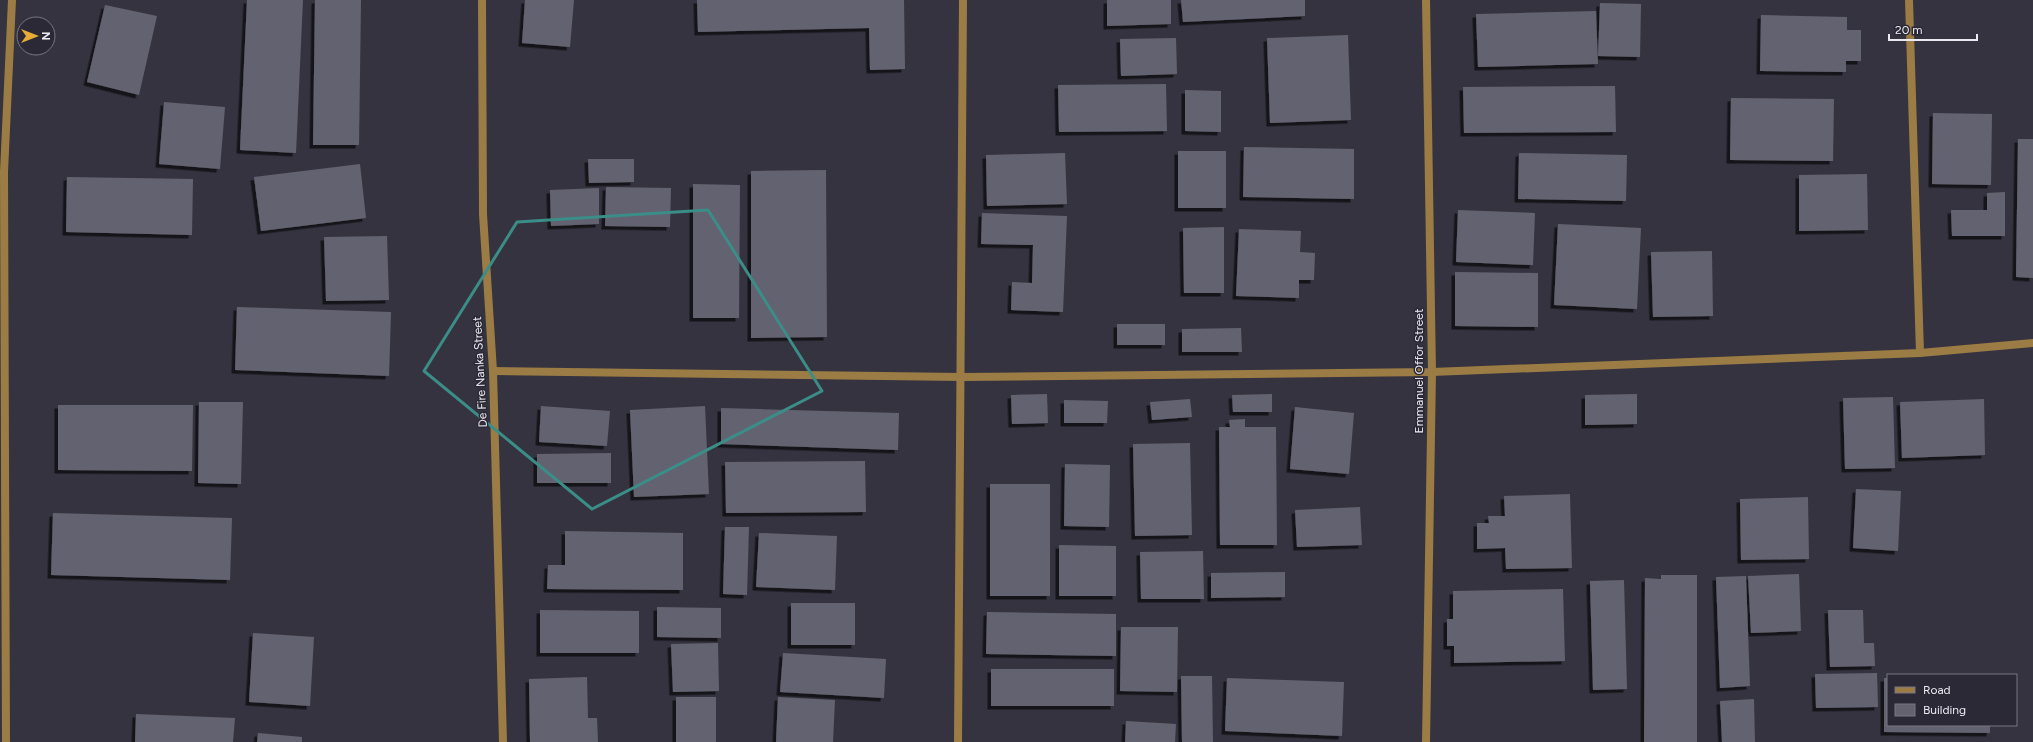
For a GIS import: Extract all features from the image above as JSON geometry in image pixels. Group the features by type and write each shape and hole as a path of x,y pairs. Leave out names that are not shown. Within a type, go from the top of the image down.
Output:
{"street":[{"path":"6,742 4,172 12,0"},
{"name":"De Fire Nanka Street","path":"482,0 483,214 493,371 503,742"},
{"path":"958,742 962,378 963,0"},
{"name":"Emmanuel Offor Street","path":"1426,0 1432,372 1426,742"},
{"path":"1909,0 1920,353"},
{"path":"493,371 962,378 1432,372 1920,353 2033,343"}],"highlighted area":[{"path":"708,210 822,391 592,509 424,371 517,222"}],"building":[{"path":"247,0 303,0 296,153 240,150"},
{"path":"315,0 361,0 359,145 313,145"},
{"path":"525,0 574,0 570,47 522,43"},
{"path":"697,0 904,0 905,69 870,70 869,28 698,32"},
{"path":"1107,0 1171,0 1171,24 1107,26"},
{"path":"1181,0 1305,0 1305,16 1183,22"},
{"path":"1600,3 1641,4 1640,57 1598,56"},
{"path":"105,5 157,16 139,95 87,82"},
{"path":"1596,11 1598,64 1478,67 1476,14"},
{"path":"1761,15 1847,17 1847,30 1861,30 1861,61 1846,61 1846,72 1760,71"},
{"path":"1348,35 1351,120 1270,123 1267,38"},
{"path":"1176,38 1177,74 1121,76 1120,39"},
{"path":"1166,84 1167,131 1059,132 1058,85"},
{"path":"1615,86 1616,132 1464,133 1463,87"},
{"path":"1185,90 1221,91 1221,132 1185,131"},
{"path":"1731,98 1834,99 1833,161 1730,160"},
{"path":"164,102 225,107 220,169 159,164"},
{"path":"1933,113 1992,114 1991,185 1932,184"},
{"path":"2018,139 2033,139 2033,278 2016,277"},
{"path":"1244,147 1354,149 1354,199 1243,197"},
{"path":"1178,151 1226,151 1226,208 1178,208"},
{"path":"1065,153 1067,204 987,206 986,155"},
{"path":"1519,153 1627,155 1626,201 1518,199"},
{"path":"588,159 634,159 634,182 589,183"},
{"path":"360,164 366,218 261,231 254,177"},
{"path":"826,170 827,337 751,338 751,171"},
{"path":"1867,174 1868,230 1799,231 1799,175"},
{"path":"67,177 193,179 192,235 66,232"},
{"path":"693,184 740,185 739,318 693,318"},
{"path":"606,187 671,188 670,227 605,226"},
{"path":"599,188 599,224 551,226 550,190"},
{"path":"2005,192 2005,236 1952,236 1951,210 1987,210 1987,193"},
{"path":"1458,210 1535,213 1533,265 1456,262"},
{"path":"982,213 1067,216 1063,312 1011,310 1012,282 1032,283 1033,245 981,244"},
{"path":"1558,224 1641,228 1637,309 1554,305"},
{"path":"1224,227 1224,293 1184,293 1183,228"},
{"path":"1239,229 1301,231 1300,252 1315,253 1314,280 1299,280 1299,298 1236,296"},
{"path":"387,236 389,300 326,301 324,237"},
{"path":"1712,251 1713,316 1653,317 1651,252"},
{"path":"1455,272 1538,273 1538,327 1455,326"},
{"path":"237,307 391,312 389,376 235,370"},
{"path":"1117,324 1165,324 1165,345 1117,345"},
{"path":"1241,328 1242,352 1182,352 1182,329"},
{"path":"1047,394 1048,423 1012,424 1011,395"},
{"path":"1272,394 1272,412 1233,412 1232,395"},
{"path":"1637,394 1637,424 1585,425 1585,395"},
{"path":"1893,397 1895,468 1845,469 1843,398"},
{"path":"1190,399 1192,417 1152,420 1150,402"},
{"path":"1984,399 1985,455 1902,458 1900,402"},
{"path":"1064,400 1108,401 1107,423 1064,423"},
{"path":"199,402 243,402 241,484 198,483"},
{"path":"58,405 193,405 192,471 58,470"},
{"path":"541,406 610,411 607,446 539,442"},
{"path":"705,406 709,494 634,497 630,410"},
{"path":"1295,407 1354,413 1349,474 1290,469"},
{"path":"721,408 899,413 898,450 721,444"},
{"path":"1245,419 1245,427 1276,427 1277,545 1220,545 1219,427 1230,427 1229,420"},
{"path":"1190,443 1192,535 1135,536 1133,444"},
{"path":"611,453 611,483 537,483 537,454"},
{"path":"865,461 866,512 726,513 725,462"},
{"path":"1065,464 1110,465 1109,527 1064,526"},
{"path":"990,484 1050,484 1050,596 990,596"},
{"path":"1856,489 1901,491 1898,551 1853,548"},
{"path":"1570,494 1572,568 1506,569 1505,548 1477,549 1477,523 1489,523 1488,516 1505,516 1504,496"},
{"path":"1808,497 1809,559 1741,560 1740,499"},
{"path":"1360,507 1362,545 1297,547 1295,510"},
{"path":"53,513 232,518 230,580 51,575"},
{"path":"725,527 749,527 747,595 723,594"},
{"path":"565,531 683,533 683,590 547,589 548,565 565,565"},
{"path":"759,533 837,536 835,590 756,587"},
{"path":"1059,545 1116,546 1116,596 1059,596"},
{"path":"1203,551 1204,599 1141,599 1140,552"},
{"path":"1285,572 1285,597 1211,598 1211,573"},
{"path":"1799,574 1801,631 1751,633 1748,576"},
{"path":"1661,575 1697,575 1697,742 1644,742 1645,578 1661,579"},
{"path":"1746,576 1750,686 1720,688 1716,577"},
{"path":"1624,580 1627,689 1593,690 1590,581"},
{"path":"1563,589 1565,661 1454,663 1454,646 1447,646 1447,619 1453,619 1453,591"},
{"path":"791,603 855,603 855,645 791,645"},
{"path":"657,607 721,608 721,638 657,637"},
{"path":"540,610 639,611 639,653 540,653"},
{"path":"1828,610 1863,610 1864,643 1874,643 1875,666 1830,667"},
{"path":"987,612 1116,614 1116,656 986,654"},
{"path":"1121,627 1178,627 1177,692 1120,691"},
{"path":"253,633 314,637 310,706 249,702"},
{"path":"718,643 719,691 673,692 671,644"},
{"path":"783,653 886,659 884,698 780,692"},
{"path":"991,669 1114,669 1114,706 991,706"},
{"path":"1877,673 1878,707 1816,708 1815,674"},
{"path":"1181,676 1212,676 1213,742 1182,742"},
{"path":"587,677 588,718 597,718 598,742 530,742 529,679"},
{"path":"1227,678 1344,682 1342,736 1225,731"},
{"path":"1884,678 1887,678 1887,726 1990,726 1990,733 1884,732"},
{"path":"676,697 716,697 716,742 676,742"},
{"path":"778,697 835,700 833,742 776,742"},
{"path":"1754,699 1755,742 1722,742 1720,701"},
{"path":"136,714 235,718 233,742 135,742"},
{"path":"1126,721 1176,724 1175,742 1125,742"},
{"path":"258,733 302,737 302,742 257,742"}]}
